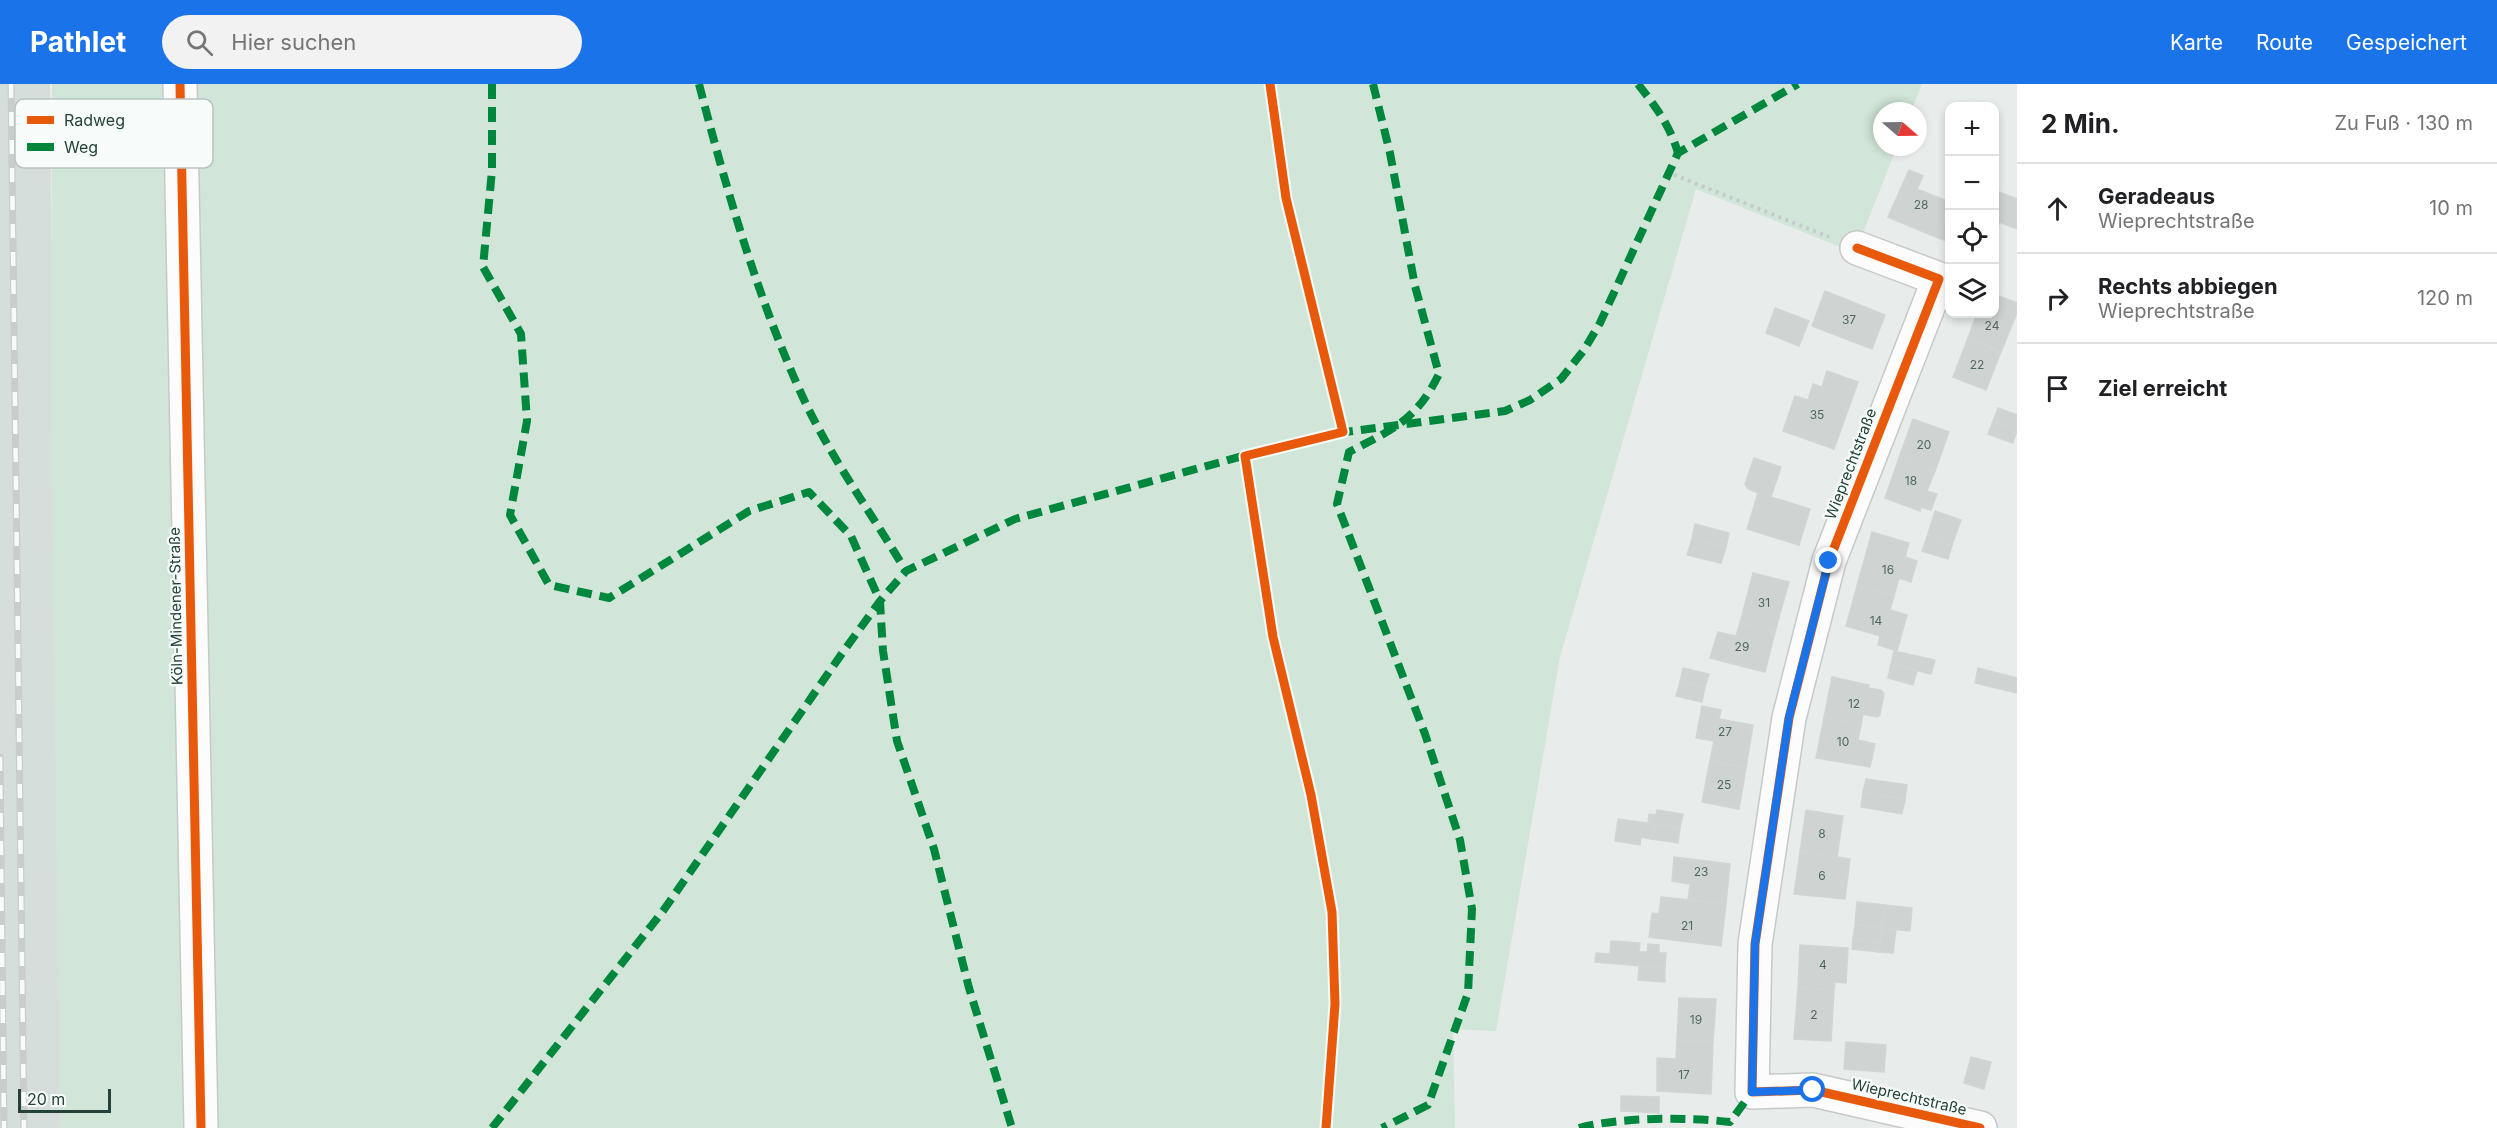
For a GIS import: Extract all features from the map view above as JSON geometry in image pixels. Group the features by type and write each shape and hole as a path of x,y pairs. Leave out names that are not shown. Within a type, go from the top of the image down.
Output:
{"street":[{"name":"Köln-Mindener-Straße","path":"180,84 180,99"},
{"name":"Köln-Mindener-Straße","path":"182,168 201,1128"},
{"name":"Wieprechtstraße","path":"1857,248 1939,279 1829,561 1789,717 1755,944 1752,1092 1813,1090 1980,1128"}],"path":[{"path":"1667,172 1857,248"}],"shaded area":[{"path":"0,84 50,84 50,99 15,99 15,168 51,168 60,1128 0,1128"}],"green space":[{"path":"52,84 1922,84 1915,102 1873,102 1873,156 1893,156 1855,253 1696,189 1560,657 1496,1031 1453,1029 1455,1128 60,1128 51,401 52,168 213,168 213,99 52,99"}],"building":[{"path":"1909,170 1923,176 1917,189 1945,200 1945,221 1938,238 1888,217"},
{"path":"1999,192 2017,199 2017,229 1999,222"},
{"path":"1945,221 1945,240 1938,238"},
{"path":"1825,291 1885,315 1872,349 1812,326"},
{"path":"1999,296 2017,303 2017,313 2001,352 1968,338 1976,318 1999,318"},
{"path":"1775,308 1809,321 1799,346 1766,333"},
{"path":"1968,338 2001,352 1986,390 1953,377"},
{"path":"1827,371 1858,382 1834,449 1783,431 1795,396 1808,400 1813,384 1822,387"},
{"path":"1998,408 2017,415 2017,430 1993,421"},
{"path":"1913,419 1949,432 1935,471 1899,458"},
{"path":"1993,421 2017,430 2013,443 1988,434"},
{"path":"1754,458 1781,467 1771,497 1810,509 1799,545 1747,529 1758,493 1748,489 1745,484"},
{"path":"1899,458 1935,471 1927,491 1937,494 1931,510 1921,507 1920,511 1885,498"},
{"path":"1935,511 1961,520 1952,545 1927,537"},
{"path":"1695,524 1729,533 1726,547 1692,539"},
{"path":"1872,532 1909,543 1905,557 1917,561 1911,582 1899,578 1894,596 1857,586"},
{"path":"1927,537 1952,545 1948,559 1922,551"},
{"path":"1692,539 1726,547 1721,563 1687,555"},
{"path":"1753,573 1789,582 1775,632 1740,623"},
{"path":"1857,586 1894,596 1890,610 1907,615 1897,651 1878,645 1880,636 1846,626"},
{"path":"1740,623 1775,632 1765,672 1710,658 1718,632 1736,636"},
{"path":"1894,651 1935,660 1931,674 1891,664"},
{"path":"1891,664 1917,671 1913,685 1888,678"},
{"path":"1683,668 1709,674 1705,687 1680,682"},
{"path":"1978,668 2017,678 2017,693 1975,683"},
{"path":"1832,677 1881,690 1884,694 1880,715 1877,717 1863,714 1861,725 1824,718"},
{"path":"1680,682 1705,687 1702,702 1676,696"},
{"path":"1702,706 1721,710 1719,719 1753,725 1746,768 1710,761 1714,741 1696,738"},
{"path":"1824,718 1861,725 1858,740 1875,744 1870,767 1816,758"},
{"path":"1710,761 1746,768 1739,809 1702,802"},
{"path":"1866,779 1907,785 1905,800 1863,792"},
{"path":"1863,792 1905,800 1902,814 1861,807"},
{"path":"1657,810 1683,814 1680,828 1648,823 1649,814 1656,815"},
{"path":"1806,810 1843,816 1837,857 1800,852"},
{"path":"1618,819 1654,824 1652,839 1641,837 1640,845 1615,841"},
{"path":"1654,824 1680,828 1678,843 1652,839"},
{"path":"1800,852 1850,859 1845,899 1794,894"},
{"path":"1674,857 1730,864 1726,904 1688,900 1690,884 1672,881"},
{"path":"1661,897 1726,904 1721,946 1649,937 1652,913 1659,914"},
{"path":"1857,902 1884,905 1882,928 1855,925"},
{"path":"1884,905 1912,908 1910,931 1882,928"},
{"path":"1855,925 1882,928 1880,943 1853,939"},
{"path":"1882,928 1896,930 1893,953 1879,952"},
{"path":"1853,939 1880,943 1879,952 1852,949"},
{"path":"1611,941 1640,943 1639,952 1647,952 1648,944 1659,945 1659,953 1666,953 1665,968 1595,962 1596,953 1610,954"},
{"path":"1800,945 1848,948 1846,983 1835,982 1834,990 1798,988"},
{"path":"1639,966 1665,968 1665,982 1638,980"},
{"path":"1798,988 1834,990 1831,1041 1794,1039"},
{"path":"1679,998 1716,999 1713,1042 1677,1040"},
{"path":"1677,1040 1713,1042 1711,1094 1657,1091 1657,1058 1676,1059"},
{"path":"1846,1042 1886,1045 1884,1072 1844,1069"},
{"path":"1971,1057 1991,1062 1984,1089 1964,1083"},
{"path":"1621,1096 1659,1097 1659,1113 1621,1111"}],"railway":[{"path":"11,84 24,1128"},
{"path":"0,757 4,1128"}],"marked path":[{"path":"492,84 492,170 483,267 521,334 527,421 510,515 549,585 609,598 749,511 809,492 851,536 880,601 883,651 897,741 934,849 969,988 1012,1128"},
{"path":"699,84 743,240 784,354 823,437 906,571"},
{"path":"1373,84 1390,153 1415,286 1439,374 1421,403 1402,422 1349,452 1337,504 1425,734 1460,840 1472,909 1468,993 1428,1105 1382,1128"},
{"path":"1638,84 1666,125 1678,153"},
{"path":"1338,433 1505,411 1530,400 1561,379 1584,350 1600,323 1678,153 1798,84"},
{"path":"492,1128 663,911 843,652 880,601 906,571 1015,519 1250,454"},
{"path":"1579,1128 1595,1124 1654,1119 1730,1122 1752,1092"}],"cycle path":[{"path":"180,84 180,99"},
{"path":"1270,84 1286,198 1343,432 1245,456 1273,637 1311,795 1332,912 1335,1004 1326,1128"},
{"path":"182,168 201,1128"},
{"path":"1857,248 1939,279 1829,561 1789,718 1755,944 1752,1092 1813,1090 1980,1128"}],"route":[{"path":"1813,1090 1752,1092 1755,944 1789,717 1829,561"}]}
